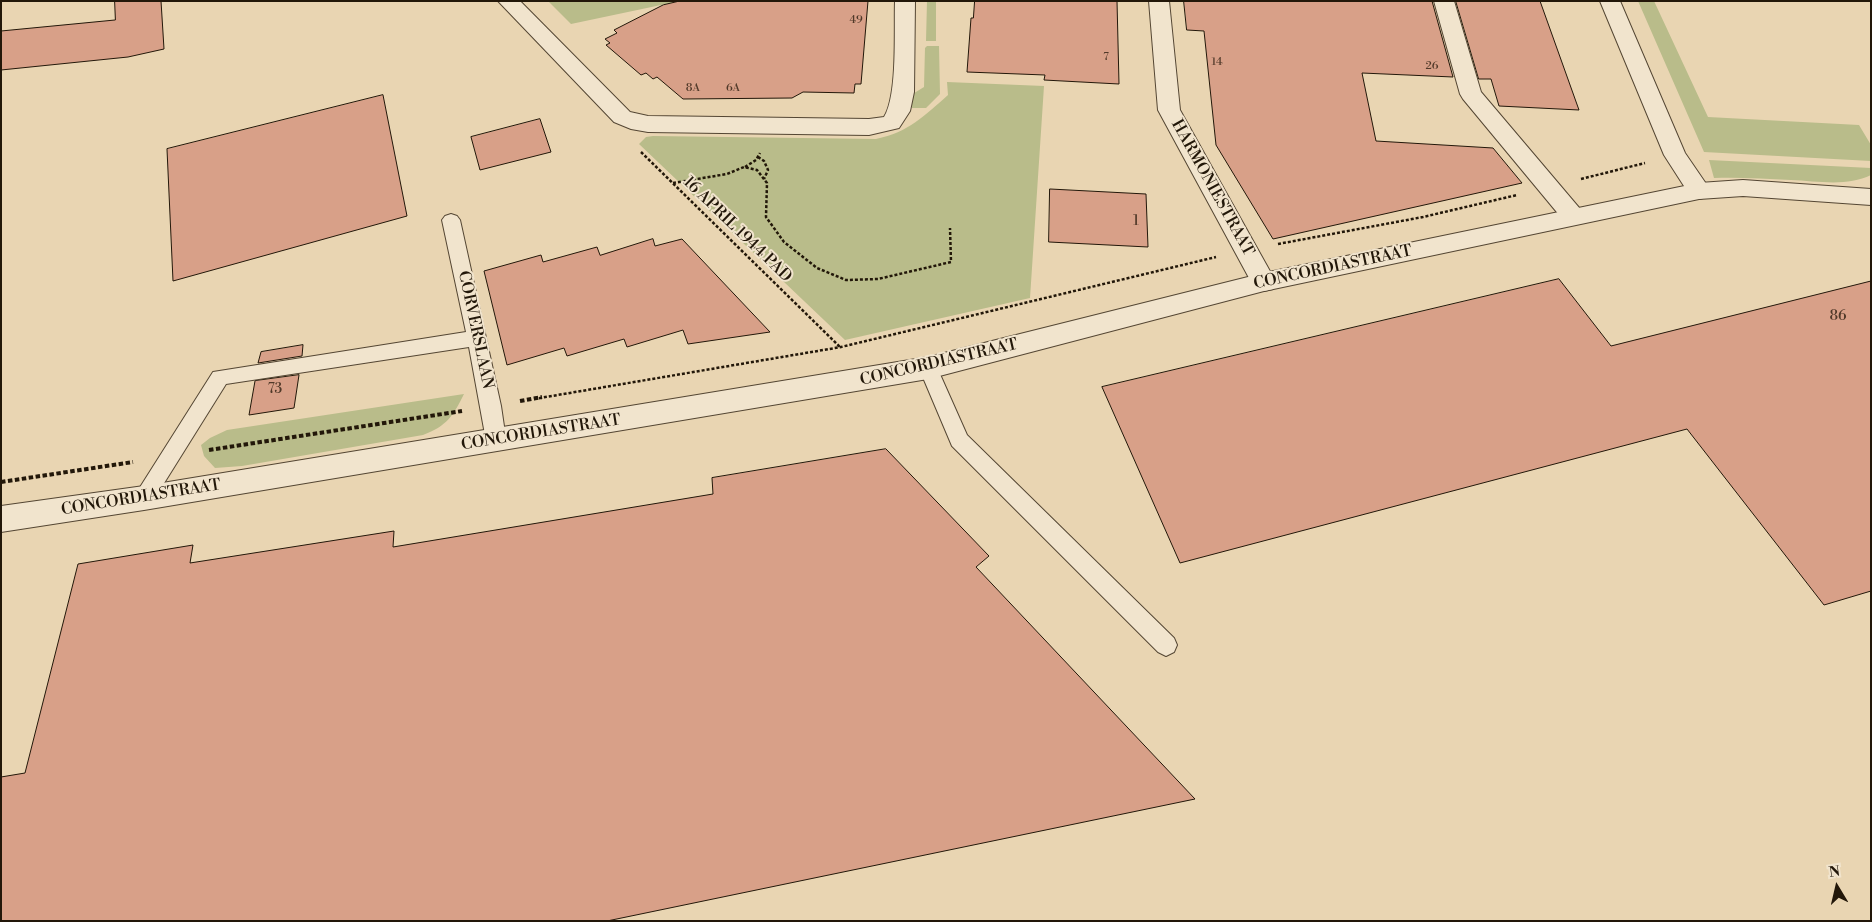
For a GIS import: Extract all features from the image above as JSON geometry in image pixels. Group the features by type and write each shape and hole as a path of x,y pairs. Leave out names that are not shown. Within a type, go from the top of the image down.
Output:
{"street":[{"path":"508,1 622,117 632,121 648,124 869,127 892,123 900,112 903,92 904,1"},
{"name":"HARMONIESTRAAT","path":"1159,1 1169,110 1264,282"},
{"path":"1444,1 1471,94 1573,216"},
{"path":"1610,1 1675,155 1699,192"},
{"name":"CONCORDIASTRAAT","path":"1,520 928,368 1264,282 1573,216 1699,192 1743,188 1871,197"}],"lane":[{"name":"CORVERSLAAN","path":"451,220 491,406 496,440"},
{"path":"144,498 220,377 476,338"},
{"path":"928,368 959,440 1166,645"}],"path":[{"name":"16 APRIL 1944 PAD","path":"632,121 635,145 841,347"},
{"path":"1,482 491,406 841,347 1246,250 1423,217 1548,188 1675,155"},
{"path":"758,157 764,161 768,170 764,179"},
{"path":"673,183 727,174 744,168 757,170 767,183 766,218 784,242 817,268 846,280 878,279 951,262 950,228"}],"green space":[{"path":"548,1 680,1 571,24"},
{"path":"927,1 936,1 936,41 926,41"},
{"path":"1638,1 1654,1 1708,117 1859,125 1871,145 1871,161 1704,152"},
{"path":"927,46 939,46 940,94 926,108 912,108 911,95 924,87 925,48"},
{"path":"947,82 1044,86 1030,298 845,340 639,144 646,137 653,136 876,139 907,128 923,116 948,95"},
{"path":"1709,160 1871,168 1871,175 1862,179 1842,182 1714,178"},
{"path":"464,394 444,424 423,435 242,466 215,468 204,456 201,445 210,438 227,430"}],"building":[{"path":"115,1 161,1 164,49 128,57 1,70 1,31 115,20"},
{"path":"680,1 868,1 861,84 855,84 854,93 803,92 792,98 683,99 657,77 653,79 646,73 641,75 606,45 610,43 605,39 617,33 614,30 663,5"},
{"path":"975,1 1117,1 1119,84 1044,80 1045,75 967,72 971,18 973,18"},
{"path":"1184,1 1432,1 1453,77 1362,73 1376,141 1493,148 1522,183 1273,239 1216,145 1204,31 1187,30"},
{"path":"1456,1 1540,1 1579,110 1499,106 1491,79 1479,79"},
{"path":"383,95 407,216 173,281 167,149"},
{"path":"540,119 551,152 480,170 471,137"},
{"path":"1050,189 1146,194 1148,247 1049,242"},
{"path":"653,239 655,246 682,239 770,332 688,344 683,330 627,347 624,339 567,356 564,348 507,365 484,271 541,255 543,262 597,247 600,255"},
{"path":"1559,279 1611,346 1871,281 1871,591 1824,605 1687,429 1180,563 1102,387"},
{"path":"303,345 302,356 258,363 261,352"},
{"path":"299,375 294,408 249,415 255,381"},
{"path":"886,449 989,556 976,567 1195,799 607,921 1,921 1,777 25,773 78,564 193,545 190,563 394,531 393,547 713,494 712,478"}]}
